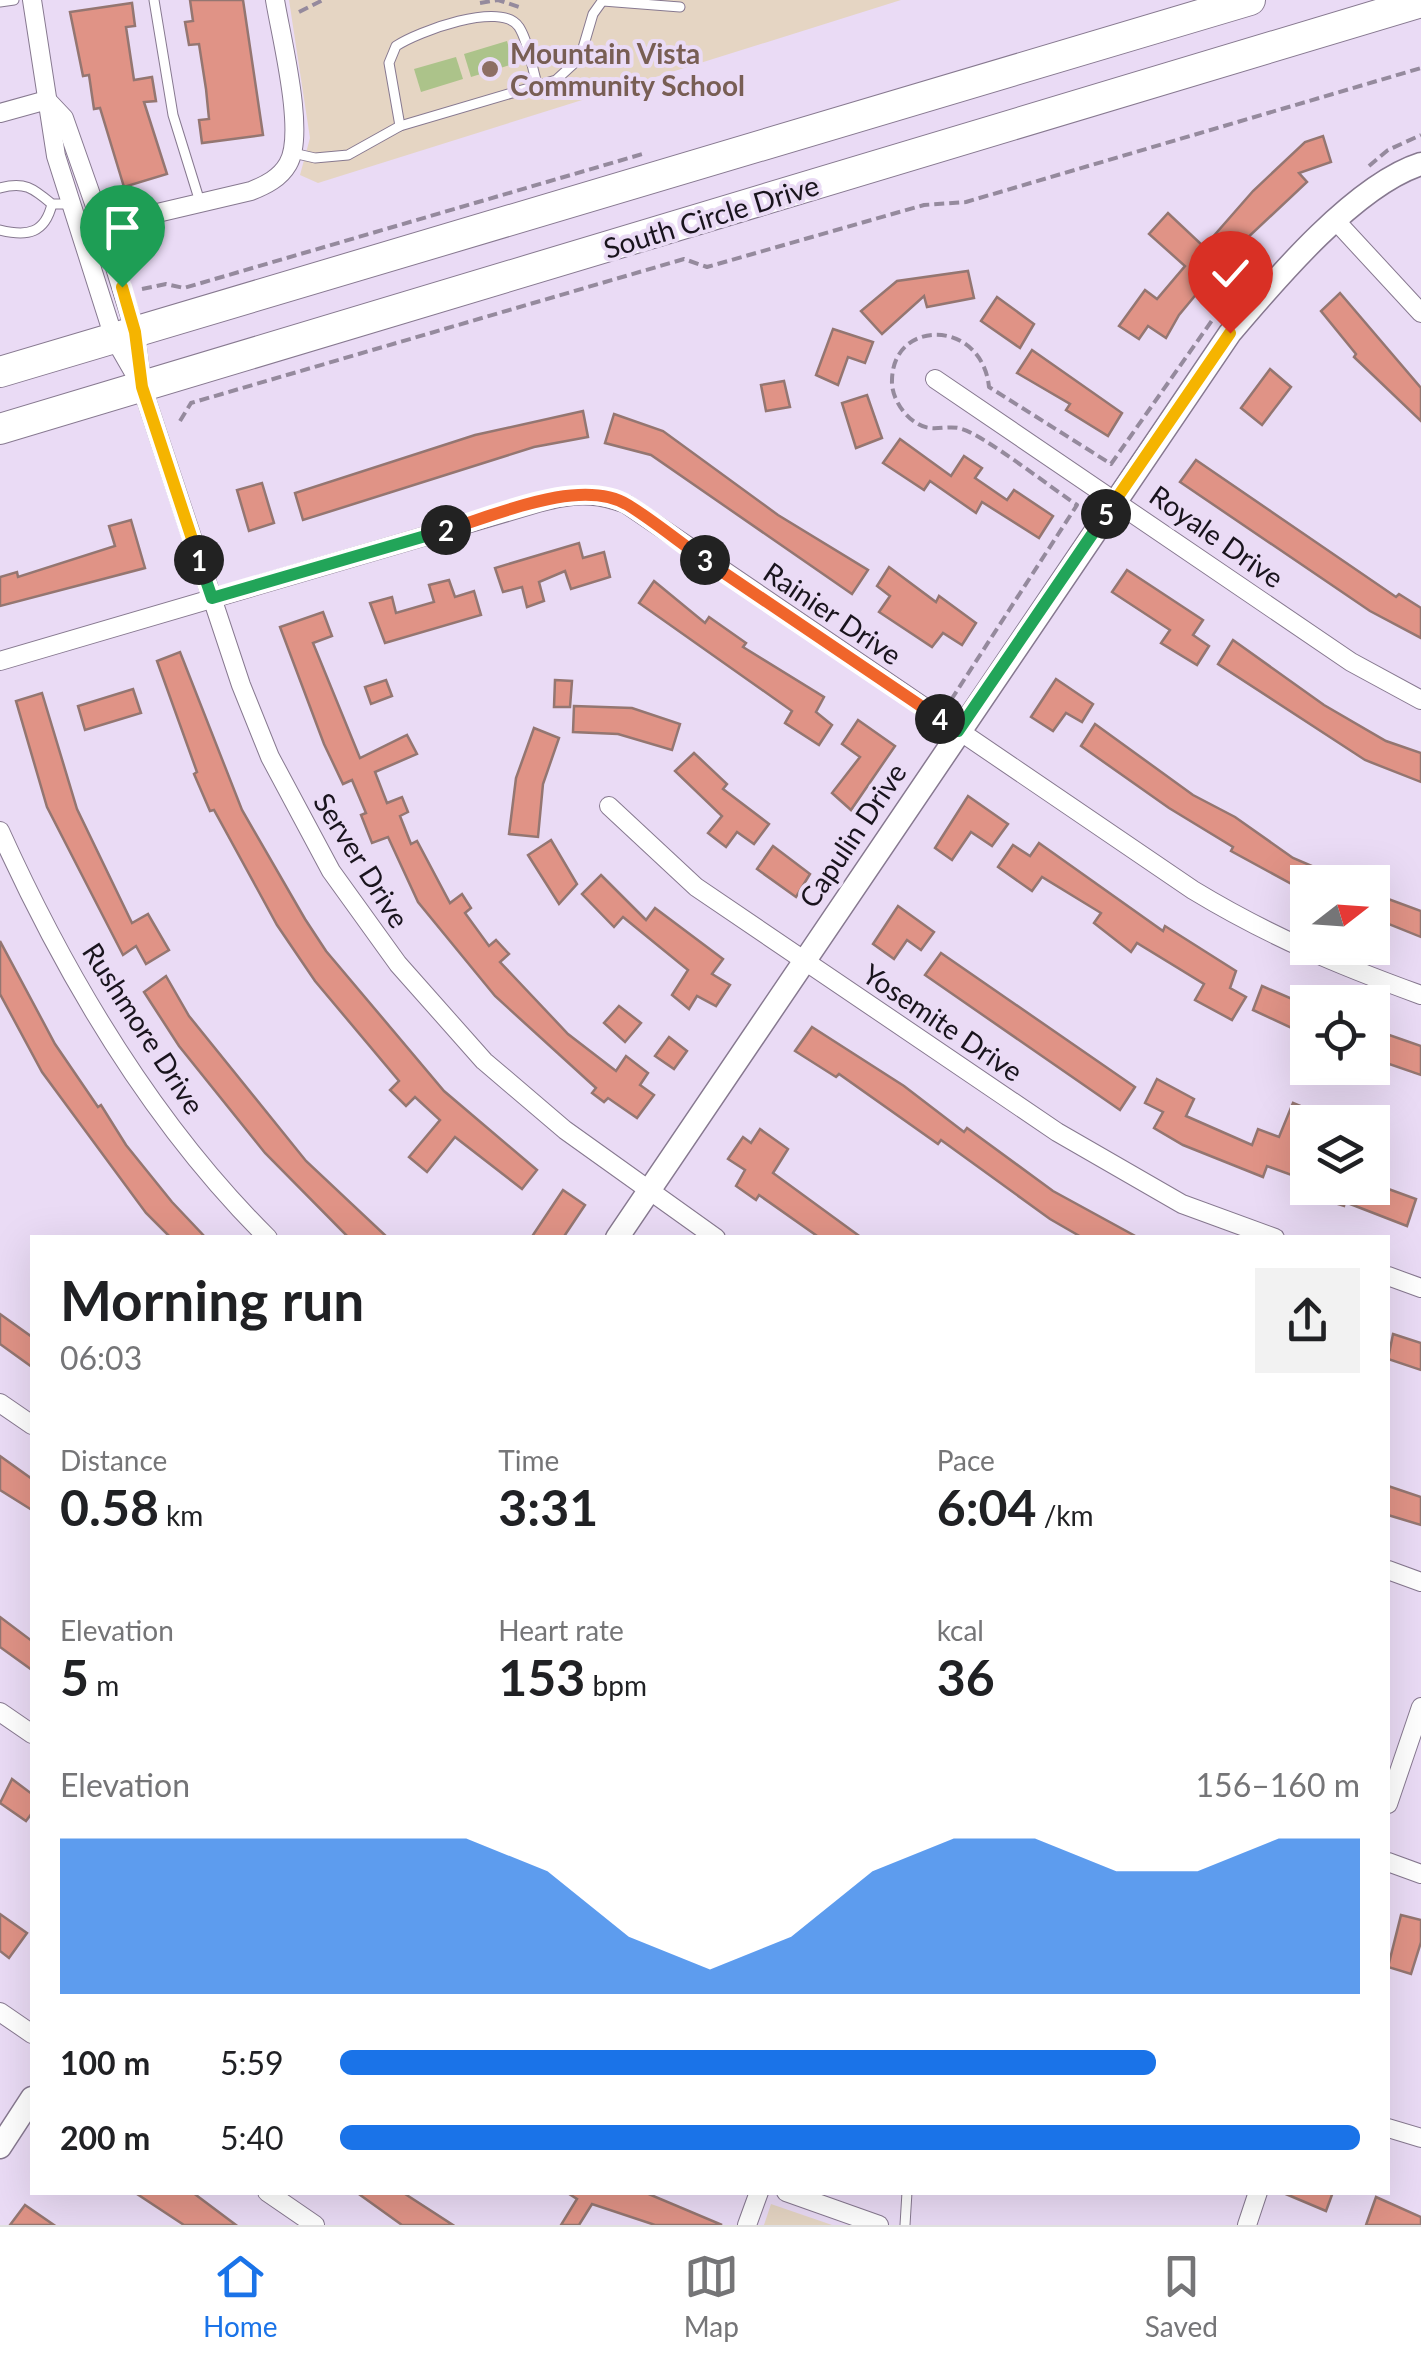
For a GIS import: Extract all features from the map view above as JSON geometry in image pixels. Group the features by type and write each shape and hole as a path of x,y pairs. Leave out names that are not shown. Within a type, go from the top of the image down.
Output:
{"main road":[{"name":"South Circle Drive","path":"0,372 1250,0"},
{"name":"South Circle Drive","path":"0,429 1421,2"}],"street":[{"path":"32,0 61,204 125,335"},
{"path":"102,226 268,184 290,159 295,138 276,0"},
{"path":"0,113 46,100"},
{"path":"46,100 64,118 102,226 125,335"},
{"name":"Capulin Drive","path":"618,1235 1230,333 1289,266 1336,222 1399,171 1421,164"},
{"path":"1336,222 1421,312"},
{"name":"Server Drive","path":"125,335 212,598 270,757 331,872 362,919 484,1061 564,1130 712,1235"},
{"name":"Royale Drive","path":"935,378 1352,662 1421,700"},
{"name":"Rainier Drive","path":"0,661 570,494 599,494 626,504 958,731 1261,931 1320,960 1421,994"},
{"name":"Yosemite Drive","path":"609,806 696,888 1106,1163 1182,1204 1267,1235"},
{"name":"Rushmore Drive","path":"0,831 55,939 134,1072 190,1148 265,1235"},
{"path":"1390,1277 1421,1288"},
{"path":"0,1403 30,1424"},
{"path":"1390,1571 1421,1582"},
{"path":"1390,1798 1421,1707"},
{"path":"0,1712 30,1733"},
{"path":"1390,1863 1421,1874"},
{"path":"0,2012 30,2033"},
{"path":"0,2147 30,2101"},
{"path":"1390,2129 1421,2138"},
{"path":"271,2195 316,2225"},
{"path":"747,2225 758,2195"},
{"path":"794,2195 879,2225"},
{"path":"1247,2225 1257,2195"}],"lane":[{"path":"0,2 14,0"},
{"path":"154,0 173,115 200,204"},
{"path":"290,159 348,155 400,126 556,80 580,58 593,14 603,0 680,7"},
{"path":"400,126 389,63 396,46 484,15 502,15 518,26 538,87"},
{"path":"0,188 16,184 32,187 61,204 39,230 20,235 0,230"},
{"path":"906,2225 907,2195"}],"path":[{"path":"299,12 323,0"},
{"path":"180,421 191,402 556,293 684,259 707,266 924,205 966,202 1421,68"},
{"path":"1365,169 1388,150 1421,136"},
{"path":"142,289 166,284 184,288 631,154 658,152"},
{"path":"951,700 1077,505 961,428 934,430 916,423 894,396 891,377 898,359 925,335 944,333 960,338 981,358 989,386 1111,464 1222,309"}],"shaded area":[{"name":"Mountain Vista Community School","path":"289,0 901,0 318,183 300,175 310,138"},
{"path":"771,2204 832,2225 764,2225"}],"green space":[{"path":"507,41 513,64 471,77 464,54"},
{"path":"456,57 463,79 421,92 414,69"}],"building":[{"path":"190,0 243,0 263,135 202,143 199,120 209,119 199,44 189,45 185,22 193,21"},
{"path":"132,3 135,26 126,27 134,80 152,77 156,101 144,102 167,174 124,187 100,108 94,109 89,75 83,76 70,12"},
{"path":"1323,136 1331,162 1299,173 1307,182 1227,257 1179,315 1166,338 1148,326 1139,339 1119,326 1145,290 1157,299 1185,266 1149,234 1168,213 1204,247 1253,191 1305,142"},
{"path":"968,271 974,298 927,307 924,296 882,334 861,311 897,281"},
{"path":"1340,293 1421,388 1421,421 1354,357 1356,354 1321,311"},
{"path":"997,297 1034,324 1020,348 981,321"},
{"path":"833,329 873,342 865,363 848,357 838,385 816,375"},
{"path":"1032,350 1122,413 1108,436 1066,410 1070,404 1017,373"},
{"path":"1270,369 1291,387 1262,425 1241,408"},
{"path":"784,381 790,407 766,411 761,385"},
{"path":"867,395 882,438 856,448 842,403"},
{"path":"583,411 588,437 534,447 303,520 295,493 475,435"},
{"path":"614,414 663,431 778,515 868,570 852,594 651,455 605,443"},
{"path":"900,439 951,476 964,456 982,468 975,478 1007,500 1014,490 1053,516 1039,538 982,502 976,513 930,481 924,490 883,463"},
{"path":"1196,460 1396,597 1399,594 1421,608 1421,638 1370,611 1180,482"},
{"path":"262,483 274,523 249,531 237,490"},
{"path":"131,520 145,568 0,606 0,577 17,572 18,577 115,546 109,526"},
{"path":"579,543 583,558 604,552 610,577 571,589 565,571 539,582 544,601 527,607 522,587 503,592 495,568"},
{"path":"889,567 936,602 939,596 976,623 962,645 943,633 932,647 879,612 890,596 877,586"},
{"path":"1127,570 1203,620 1193,635 1209,646 1197,665 1161,643 1170,630 1112,592"},
{"path":"449,580 455,597 474,591 481,615 385,643 370,603 392,597 396,613 434,602 429,585"},
{"path":"654,581 705,623 709,617 746,643 743,647 824,697 816,712 832,725 819,745 785,723 792,711 639,603"},
{"path":"323,612 332,636 313,643 360,758 407,735 417,754 375,772 387,803 402,797 408,812 400,816 411,844 417,841 450,903 462,894 471,908 465,913 489,946 496,940 509,954 500,962 568,1034 616,1071 626,1056 648,1073 640,1085 654,1095 637,1118 608,1098 604,1102 592,1093 596,1088 495,996 418,902 388,837 372,843 361,815 366,813 352,780 343,784 324,744 280,627"},
{"path":"1233,640 1324,705 1386,741 1421,753 1421,782 1365,760 1218,664"},
{"path":"180,652 242,810 305,919 326,951 444,1091 537,1170 522,1189 455,1137 427,1172 409,1157 440,1120 415,1097 406,1106 390,1090 399,1081 315,981 277,925 214,810 210,811 157,661"},
{"path":"1056,679 1093,704 1082,722 1066,713 1053,731 1031,717"},
{"path":"386,680 392,696 371,704 365,687"},
{"path":"555,680 572,681 570,707 554,707"},
{"path":"133,689 141,713 85,730 78,706"},
{"path":"42,693 77,809 132,923 148,914 169,950 146,964 136,946 123,955 47,807 16,701"},
{"path":"574,706 632,708 680,724 672,750 618,734 573,732"},
{"path":"858,720 895,746 851,810 832,793 860,757 842,744"},
{"path":"1095,724 1193,795 1309,865 1290,865 1290,883 1231,851 1233,847 1081,746"},
{"path":"534,728 559,738 543,784 538,837 509,834 516,778"},
{"path":"694,753 727,784 723,789 769,824 754,844 737,832 726,847 708,833 722,816 675,771"},
{"path":"968,796 1008,824 992,846 971,832 952,860 935,848"},
{"path":"551,840 577,884 559,904 528,855"},
{"path":"1039,843 1163,931 1165,926 1236,971 1230,988 1246,997 1232,1020 1195,1000 1204,984 1137,943 1131,952 1094,923 1101,913 1042,877 1032,891 998,867 1013,845 1030,856"},
{"path":"773,846 810,874 796,897 757,869"},
{"path":"601,875 646,920 655,908 723,959 712,974 730,985 716,1006 697,996 689,1009 672,995 688,970 623,917 614,927 582,894"},
{"path":"1390,900 1421,911 1421,937 1390,924"},
{"path":"898,906 934,932 921,950 907,940 894,959 873,944"},
{"path":"0,941 55,1044 98,1107 101,1105 126,1145 203,1235 168,1235 146,1213 42,1072 0,994"},
{"path":"941,953 1135,1087 1120,1110 925,975"},
{"path":"166,976 189,1016 306,1161 385,1235 346,1235 265,1153 179,1046 144,992"},
{"path":"1262,986 1290,998 1290,1027 1253,1010"},
{"path":"619,1006 641,1023 625,1042 604,1023"},
{"path":"812,1027 904,1086 964,1132 967,1128 1053,1191 1134,1235 1078,1235 941,1140 938,1144 839,1074 836,1077 795,1051"},
{"path":"1390,1035 1421,1046 1421,1075 1390,1064"},
{"path":"669,1037 687,1051 674,1069 655,1056"},
{"path":"1157,1079 1194,1099 1186,1116 1252,1145 1258,1129 1279,1137 1290,1110 1290,1174 1267,1166 1263,1177 1183,1145 1154,1128 1163,1112 1145,1103"},
{"path":"760,1129 788,1149 773,1173 858,1235 816,1235 759,1195 756,1200 736,1186 745,1170 728,1159 743,1137 751,1143"},
{"path":"563,1190 585,1205 565,1235 533,1235"},
{"path":"1390,1190 1416,1199 1407,1226 1353,1205 1390,1205"},
{"path":"0,1314 30,1336 30,1366 0,1344"},
{"path":"1393,1334 1421,1343 1421,1370 1390,1360"},
{"path":"0,1456 30,1478 30,1509 0,1490"},
{"path":"1390,1487 1421,1497 1421,1525 1390,1516"},
{"path":"0,1617 30,1640 30,1669 0,1647"},
{"path":"12,1779 30,1792 30,1816 26,1821 0,1803"},
{"path":"0,1914 27,1933 9,1958 0,1951"},
{"path":"1401,1915 1421,1920 1421,1942 1411,1974 1390,1968"},
{"path":"139,2195 196,2195 236,2225 184,2225"},
{"path":"360,2195 407,2195 453,2225 402,2225"},
{"path":"571,2195 651,2195 722,2225 655,2225 592,2204 579,2225 561,2225 577,2199"},
{"path":"1288,2195 1332,2195 1326,2211"},
{"path":"1376,2197 1421,2217 1421,2225 1366,2225"},
{"path":"25,2205 54,2225 10,2225"}],"place":[{"name":"Mountain Vista Community School","path":"490,69"}],"route":[{"path":"122,287 135,332 142,387 212,598 570,494 599,494 626,504 958,731 1230,333"}]}
